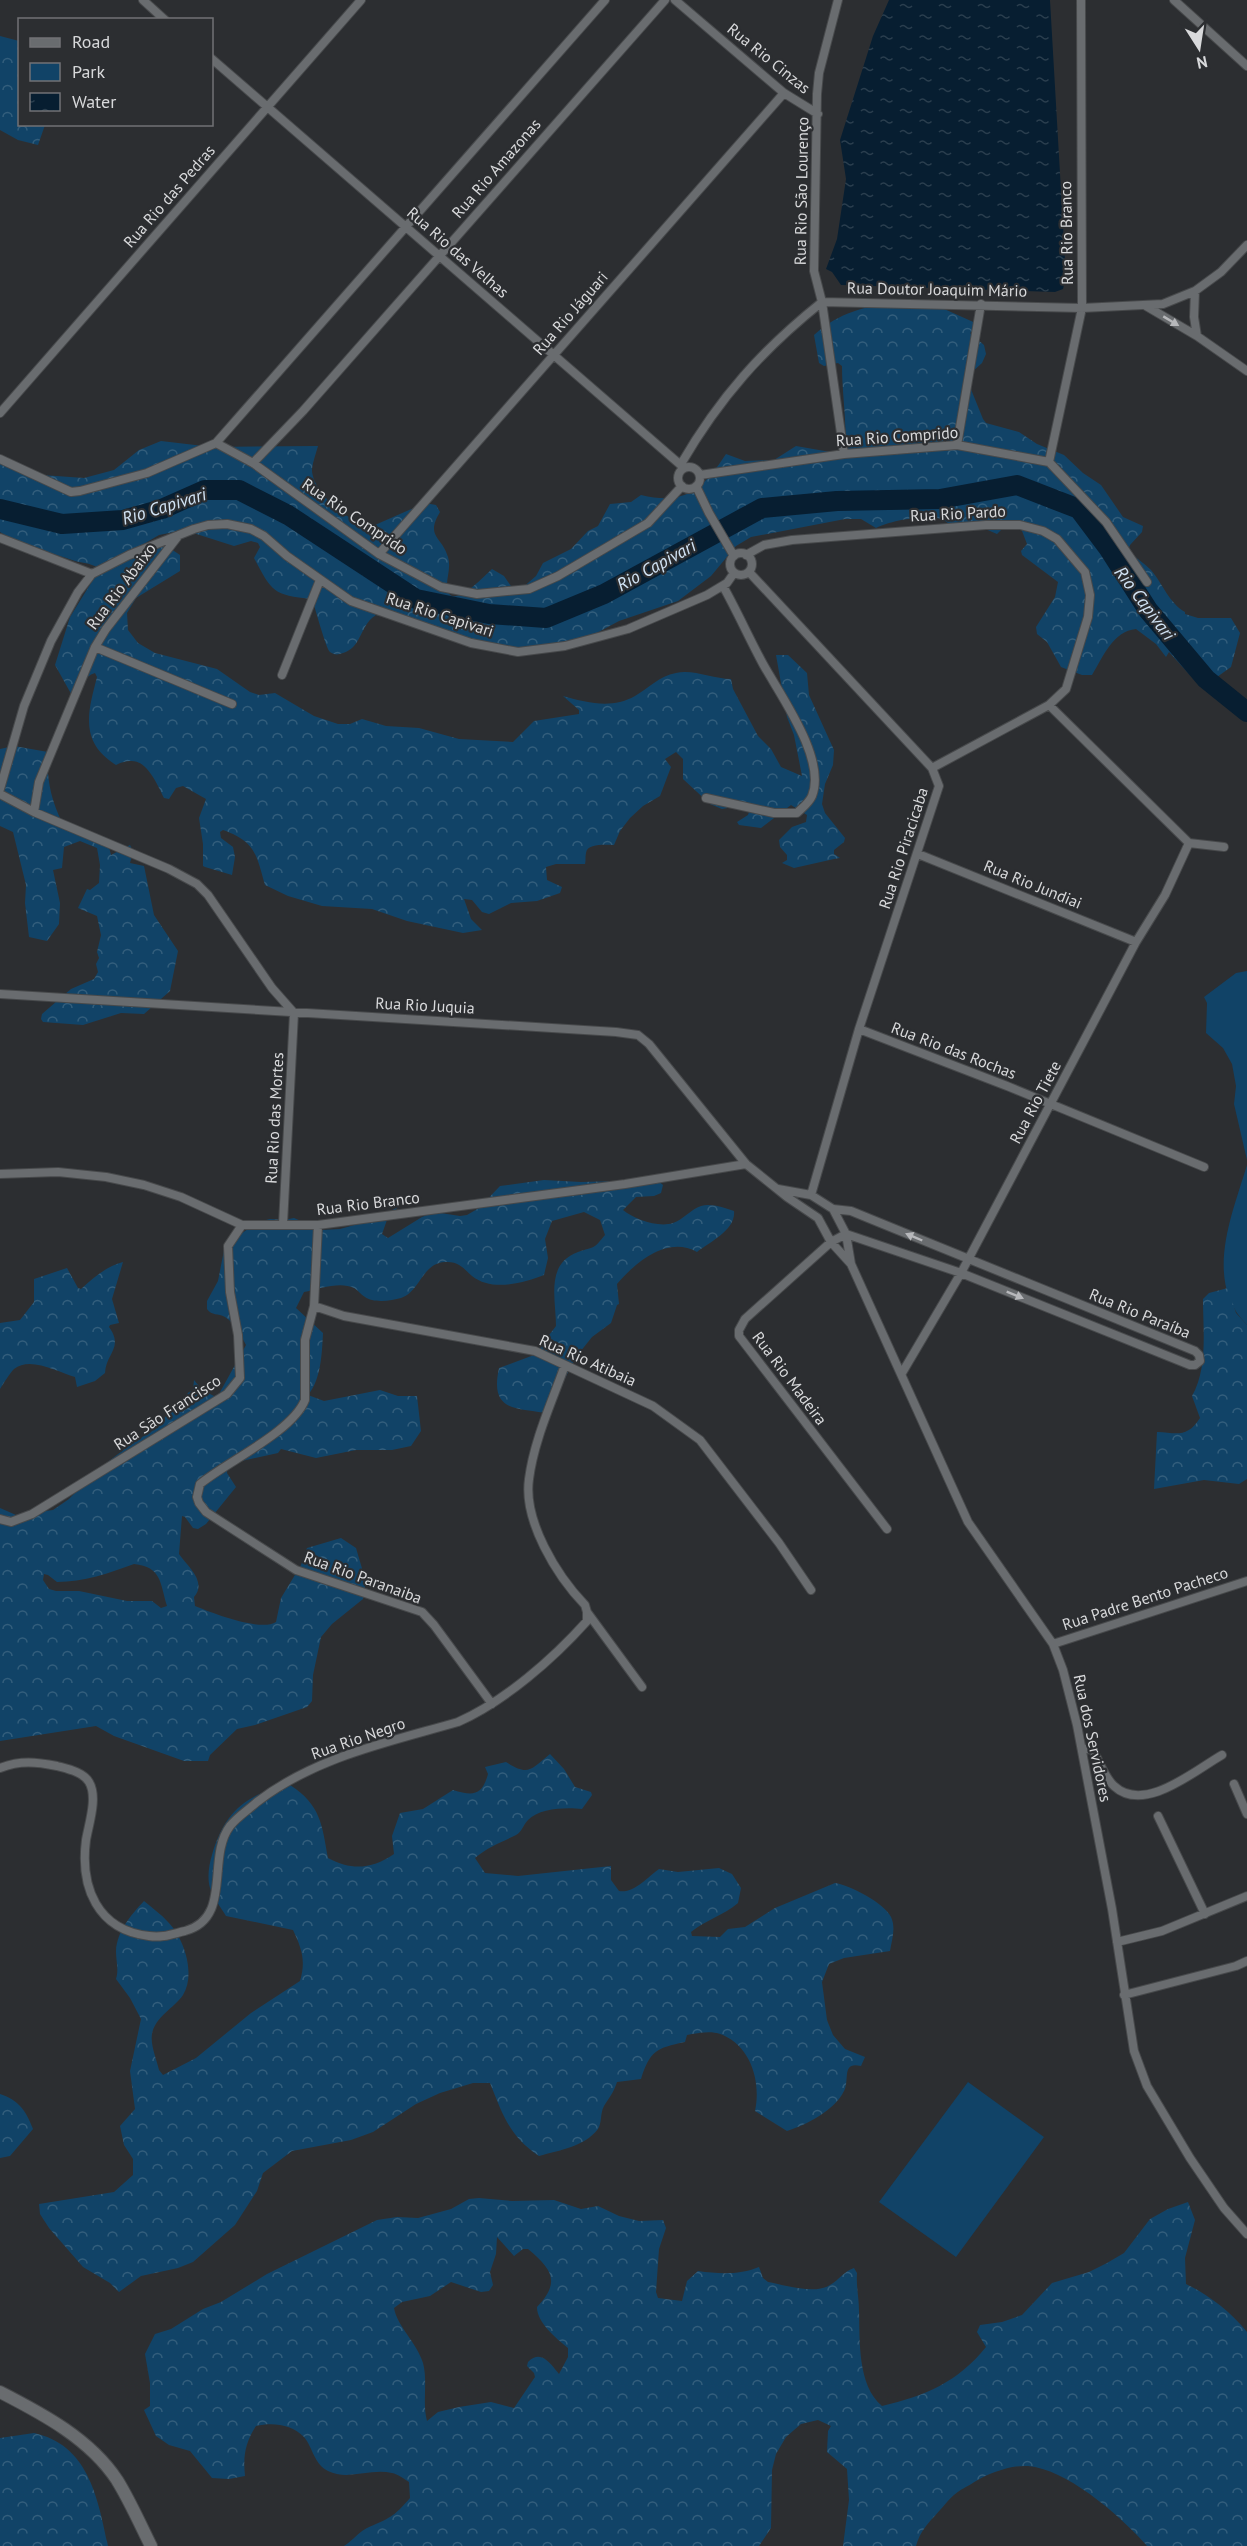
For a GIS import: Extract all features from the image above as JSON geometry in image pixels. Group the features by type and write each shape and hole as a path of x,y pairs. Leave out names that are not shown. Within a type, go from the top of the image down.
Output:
{"main road":[{"path":"0,2392 28,2406 95,2453 117,2481 151,2546"}],"street":[{"path":"143,0 163,18"},
{"name":"Rua Rio das Pedras","path":"0,413 360,0"},
{"name":"Rua Rio Amazonas","path":"216,443 404,226 605,0"},
{"name":"Rua Rio Amazonas","path":"253,463 303,411 665,0"},
{"name":"Rua Rio Cinzas","path":"675,0 784,93 818,114"},
{"name":"Rua Rio São Lourenço","path":"838,0 819,73 817,94 814,271 822,302 844,454"},
{"name":"Rua Rio Branco","path":"1049,462 1082,308 1081,0"},
{"path":"1174,0 1247,66"},
{"name":"Rua Rio das Velhas","path":"213,60 682,466"},
{"name":"Rua Rio Jáguari","path":"380,554 784,93"},
{"name":"Rua Doutor Joaquim Mário","path":"822,302 1082,308 1163,304 1195,291 1221,272 1247,245"},
{"path":"1195,291 1194,317 1197,336"},
{"path":"696,486 689,489 682,486 678,477 682,466 736,381 774,343 822,302"},
{"path":"957,445 981,304"},
{"path":"1146,306 1197,336 1247,371"},
{"path":"0,459 71,492 147,473 216,443"},
{"name":"Rua Rio Comprido","path":"216,443 253,463 380,554 441,587 457,591 497,594 529,589 558,576 648,523 682,486"},
{"name":"Rua Rio Comprido","path":"700,475 844,454 957,445 1049,462"},
{"path":"1049,462 1106,522 1147,582"},
{"path":"682,466 694,468 700,475 696,486 735,556"},
{"name":"Rua Rio Capivari","path":"180,533 208,525 227,524 251,530 264,536 287,556 351,601 471,643 518,652 565,646 628,629 708,595 723,586 734,573"},
{"name":"Rua Rio Pardo","path":"746,555 764,545 847,535 986,525 1020,525 1043,531 1056,539 1085,572 1090,595 1088,617 1066,689 1049,705 932,768"},
{"name":"Rua Rio Abaixo","path":"0,789 24,706 65,612 92,574 180,533"},
{"name":"Rua Rio Abaixo","path":"34,812 39,782 95,647 106,629 180,533"},
{"path":"0,538 92,574"},
{"path":"746,555 752,563 749,572 742,575 734,573 730,562 735,556 746,555"},
{"name":"Rua Rio Piracicaba","path":"749,572 932,768 939,786 938,795 859,1029 811,1195"},
{"path":"282,675 320,580"},
{"path":"706,798 774,813 796,813 812,795 814,781 811,757 793,713 762,663 723,586"},
{"path":"95,647 232,704"},
{"path":"1049,705 1189,843 1224,847"},
{"path":"0,794 34,812 169,868 197,884 208,895 272,988 294,1013"},
{"name":"Rua Rio Tiete","path":"902,1373 961,1273 1136,942 1165,895 1189,843"},
{"name":"Rua Rio Jundiai","path":"918,854 1136,942"},
{"name":"Rua Rio Juquia","path":"0,994 638,1035 644,1038 746,1164 818,1218"},
{"name":"Rua Rio das Mortes","path":"283,1224 294,1013"},
{"name":"Rua Rio das Rochas","path":"859,1029 1204,1167"},
{"name":"Rua Rio Branco","path":"0,1174 58,1172 134,1183 181,1197 242,1226 318,1225 613,1185 746,1164"},
{"name":"Rua Rio Juquia","path":"778,1189 811,1195"},
{"name":"Rua Rio Paraíba","path":"811,1195 833,1209 851,1211 1195,1351 1199,1354 1200,1361 1195,1365 1190,1365 961,1273 846,1234"},
{"path":"818,1218 833,1209"},
{"name":"Rua dos Servidores","path":"833,1209 846,1234 851,1264 968,1522 1053,1644 1069,1690 1082,1748 1134,2050 1147,2086 1207,2184 1247,2234"},
{"name":"Rua dos Servidores","path":"818,1218 831,1242 851,1264"},
{"path":"314,1306 318,1225"},
{"name":"Rua São Francisco","path":"0,1519 12,1522 32,1514 227,1394 240,1378 237,1335 230,1292 228,1246 242,1226"},
{"name":"Rua Rio Madeira","path":"846,1234 831,1242 745,1319 739,1330 739,1336 887,1529"},
{"name":"Rua Rio Atibaia","path":"314,1306 344,1316 535,1351 653,1406 700,1440 811,1590"},
{"name":"Rua Rio Paranaiba","path":"314,1306 305,1340 305,1400 302,1407 284,1426 200,1484 197,1490 199,1503 217,1520 296,1570 404,1604 422,1612 492,1704"},
{"path":"565,1365 534,1456 528,1481 529,1498 544,1547 558,1573 585,1605 587,1612 642,1687"},
{"name":"Rua Padre Bento Pacheco","path":"1053,1644 1247,1581"},
{"name":"Rua Rio Negro","path":"0,1768 34,1761 84,1775 91,1786 93,1801 86,1842 85,1865 88,1888 98,1908 110,1921 126,1930 147,1936 166,1937 196,1928 209,1917 226,1833 236,1820 264,1797 339,1757 458,1722 492,1704 570,1641 587,1620 587,1612"},
{"path":"1082,1748 1093,1750 1112,1785 1123,1793 1137,1797 1159,1792 1222,1755"},
{"path":"1233,1784 1247,1814"},
{"path":"1158,1816 1205,1914"},
{"path":"1117,1942 1162,1931 1247,1896"},
{"path":"1124,1995 1236,1966 1247,1960"}],"green space":[{"path":"0,36 18,41 18,126 45,126 38,145 18,140 0,130"},
{"path":"897,301 933,304 980,325 970,333 984,345 986,354 982,363 971,373 970,387 983,419 986,423 1019,432 1037,444 1064,455 1083,473 1101,485 1123,517 1143,526 1142,532 1130,545 1128,551 1151,570 1170,598 1185,614 1198,618 1231,618 1240,633 1231,667 1217,677 1190,675 1169,652 1166,657 1156,644 1136,629 1121,634 1115,640 1092,675 1082,675 1061,667 1047,642 1037,634 1036,627 1055,597 1058,582 1022,555 1021,551 1027,544 1019,523 1015,521 1009,522 997,534 983,528 955,531 941,519 926,517 908,519 876,528 861,519 845,519 751,537 736,546 711,576 678,601 619,621 591,636 530,650 493,647 422,623 376,615 367,624 353,647 341,654 333,654 326,644 312,599 281,593 275,590 265,578 254,558 260,547 258,543 251,541 234,546 184,530 159,535 142,545 144,547 168,547 180,555 180,571 136,598 127,613 128,630 138,643 155,653 217,669 250,692 259,695 275,693 314,716 338,724 350,724 362,719 386,726 419,728 459,739 513,742 534,721 579,714 579,710 563,696 591,703 609,704 635,696 659,679 676,673 689,672 731,679 733,689 758,736 771,749 781,767 802,776 794,735 787,717 776,655 788,655 807,673 809,695 834,750 833,765 825,784 822,804 825,813 845,838 844,842 834,850 834,854 840,858 794,868 782,863 787,860 787,855 780,847 779,840 792,827 806,822 807,815 791,805 761,828 739,825 737,822 749,812 733,807 722,809 710,804 683,779 683,759 676,752 665,759 671,767 660,796 643,806 630,818 620,831 614,845 597,845 590,848 586,853 585,864 556,864 546,867 547,880 562,887 560,893 537,901 511,903 489,914 482,912 472,900 464,899 471,919 482,930 463,933 407,921 372,909 322,906 288,896 265,885 253,850 242,839 223,830 220,832 221,838 233,847 235,857 232,875 205,867 203,866 203,844 199,818 206,799 183,786 176,788 169,799 164,798 155,780 142,764 130,761 116,765 104,756 91,736 89,726 89,714 97,677 95,673 85,680 74,699 55,665 70,617 96,575 97,567 27,545 0,532 0,461 42,475 84,478 114,470 139,450 161,441 212,447 318,446 312,469 318,488 335,507 356,521 375,525 425,503 436,505 440,512 434,532 449,561 447,585 449,593 454,596 460,595 492,569 504,576 513,589 521,589 536,576 543,563 571,549 588,531 598,526 610,504 631,502 641,495 670,498 691,492 709,477 726,454 745,461 774,460 796,446 836,453 845,448 842,366 838,363 824,366 819,363 814,335 843,316"},
{"path":"14,746 48,752 50,788 62,822 108,843 111,855 130,845 133,851 130,863 144,866 154,915 178,951 170,991 144,1014 121,1013 83,1025 43,1022 41,1019 42,1014 71,989 94,979 98,972 96,964 99,958 97,952 101,935 97,916 78,908 87,889 90,890 99,883 100,865 97,848 80,841 64,847 62,868 53,870 60,903 59,924 47,941 29,937 25,903 26,885 13,832 0,826 0,749"},
{"path":"1247,971 1247,1160 1234,1104 1236,1086 1232,1064 1223,1048 1206,1033 1207,1003 1204,997 1236,973"},
{"path":"1247,1165 1247,1325 1234,1308 1226,1288 1224,1268 1229,1226"},
{"path":"544,1180 581,1182 657,1180 663,1185 661,1193 654,1196 636,1197 623,1210 633,1217 660,1224 677,1222 697,1207 705,1205 734,1211 734,1218 727,1230 697,1252 686,1248 663,1249 642,1260 624,1276 617,1284 619,1304 611,1323 592,1337 576,1357 562,1384 551,1414 509,1406 502,1401 498,1394 497,1383 499,1368 534,1355 556,1326 554,1294 561,1265 578,1252 596,1245 605,1235 600,1220 584,1212 552,1221 545,1239 548,1258 544,1275 527,1281 489,1284 472,1276 457,1264 445,1262 431,1267 413,1290 397,1299 382,1301 368,1299 354,1288 342,1285 304,1292 296,1308 323,1333 318,1374 308,1395 324,1401 380,1390 398,1396 417,1396 421,1431 411,1446 392,1450 356,1450 316,1458 281,1449 278,1453 228,1464 227,1473 236,1487 206,1524 198,1529 193,1528 182,1516 179,1554 198,1580 199,1586 194,1597 195,1606 259,1625 276,1622 281,1598 301,1565 307,1548 341,1538 356,1548 366,1582 363,1599 332,1624 321,1637 313,1675 312,1701 307,1707 237,1729 210,1755 208,1761 184,1761 114,1736 96,1726 0,1741 0,1508 16,1515 53,1510 69,1499 96,1471 135,1441 151,1432 189,1392 193,1391 194,1380 202,1390 214,1396 219,1394 246,1345 232,1323 225,1317 211,1313 207,1309 207,1301 218,1281 226,1240 232,1240 258,1222 270,1219 294,1218 322,1230 340,1229 376,1219 398,1207 388,1217 382,1234 388,1238 434,1212 467,1215 479,1208 500,1186","holes":["134,1564 155,1573 161,1583 167,1606 161,1608 152,1601 127,1601 79,1591 56,1591 49,1589 43,1580 44,1574 57,1582 67,1582 116,1571"]},
{"path":"123,1262 112,1299 119,1323 109,1327 115,1340 115,1346 105,1373 95,1381 77,1387 75,1377 36,1364 21,1365 14,1369 0,1389 0,1323 20,1320 34,1302 34,1279 67,1268 78,1288 81,1289 106,1269"},
{"path":"1228,1288 1236,1313 1247,1325 1247,1479 1239,1484 1204,1480 1154,1489 1157,1432 1182,1433 1191,1429 1200,1418 1192,1396 1203,1361 1203,1299 1209,1293"},
{"path":"550,1754 564,1769 575,1787 591,1792 592,1795 582,1809 554,1809 533,1816 518,1834 480,1854 475,1858 485,1873 518,1876 611,1866 611,1880 619,1891 630,1890 659,1869 678,1872 719,1868 732,1874 741,1888 738,1903 691,1932 692,1936 720,1937 728,1929 745,1927 775,1908 835,1883 866,1895 887,1912 893,1925 890,1951 844,1958 829,1964 822,1982 827,2020 833,2035 845,2049 865,2057 861,2066 855,2065 848,2069 846,2087 840,2098 811,2121 787,2131 755,2111 757,2089 755,2078 752,2067 741,2048 719,2033 705,2032 687,2035 685,2042 667,2046 656,2052 648,2062 641,2079 617,2082 603,2109 598,2129 579,2144 539,2156 514,2133 503,2115 490,2083 473,2083 440,2093 416,2104 373,2132 351,2140 292,2151 263,2173 257,2191 235,2225 193,2262 178,2268 141,2276 119,2292 110,2283 83,2267 49,2228 40,2214 39,2204 114,2192 133,2175 133,2159 124,2145 120,2126 135,2109 130,2071 141,2019 130,1998 116,1979 116,1951 122,1930 139,1906 144,1901 174,1929 183,1947 188,1967 187,1986 183,1995 157,2023 152,2034 154,2052 159,2070 163,2075 196,2058 251,2013 300,1981 303,1967 302,1955 293,1930 226,1916 210,1888 209,1867 217,1840 223,1827 239,1807 261,1793 290,1785 314,1808 322,1826 328,1858 345,1865 362,1867 378,1863 394,1854 392,1836 400,1813 423,1809 453,1790 471,1793 480,1790 488,1774 485,1767 506,1762 525,1770 534,1767"},
{"path":"968,2082 1044,2137 956,2257 879,2202"},
{"path":"0,2094 12,2099 21,2107 33,2129 10,2156 0,2158"},
{"path":"469,2199 554,2200 581,2209 598,2206 619,2216 639,2221 663,2220 666,2228 659,2249 656,2292 658,2298 682,2301 687,2281 698,2271 729,2273 759,2267 763,2278 768,2282 816,2289 830,2285 854,2268 857,2273 861,2362 868,2386 882,2406 940,2386 964,2370 986,2347 977,2332 980,2325 1002,2322 1022,2315 1052,2283 1089,2272 1124,2253 1150,2219 1188,2202 1195,2220 1185,2258 1186,2284 1219,2305 1247,2332 1247,2546 1147,2546 1093,2496 1060,2476 1028,2466 994,2472 958,2492 925,2528 916,2546 843,2546 849,2500 847,2469 827,2452 828,2431 831,2426 818,2420 801,2424 786,2437 776,2454 772,2470 771,2528 759,2546 344,2546 364,2530 395,2514 410,2498 409,2482 392,2473 343,2475 328,2471 317,2460 304,2437 294,2429 282,2425 256,2426 249,2438 246,2450 245,2476 229,2479 212,2478 190,2451 169,2445 156,2436 144,2410 150,2406 150,2383 145,2354 155,2334 171,2329 267,2274 377,2220 397,2217 418,2218 451,2209","holes":["497,2237 514,2256 523,2249 528,2249 548,2270 551,2283 537,2307 538,2313 548,2330 568,2348 568,2357 559,2374 549,2362 541,2357 533,2358 528,2362 527,2366 535,2377 514,2408 491,2402 438,2412 427,2421 423,2363 394,2308 402,2302 430,2296 451,2282 481,2292 489,2291 493,2285 490,2272 496,2254"]},
{"path":"34,2433 53,2439 79,2462 95,2493 108,2546 0,2546 0,2438"}],"water":[{"path":"889,0 1050,0 1066,277 1063,289 1055,292 841,285 832,272 826,269 837,239 846,179 840,140 873,36"}],"waterway":[{"name":"Rio Capivari","path":"0,509 62,524 123,520 162,509 205,490 239,490 288,515 416,599 489,614 546,618 604,594 762,508 837,501 940,499 1017,485 1079,509 1109,549 1148,610 1206,679 1247,712"}]}
